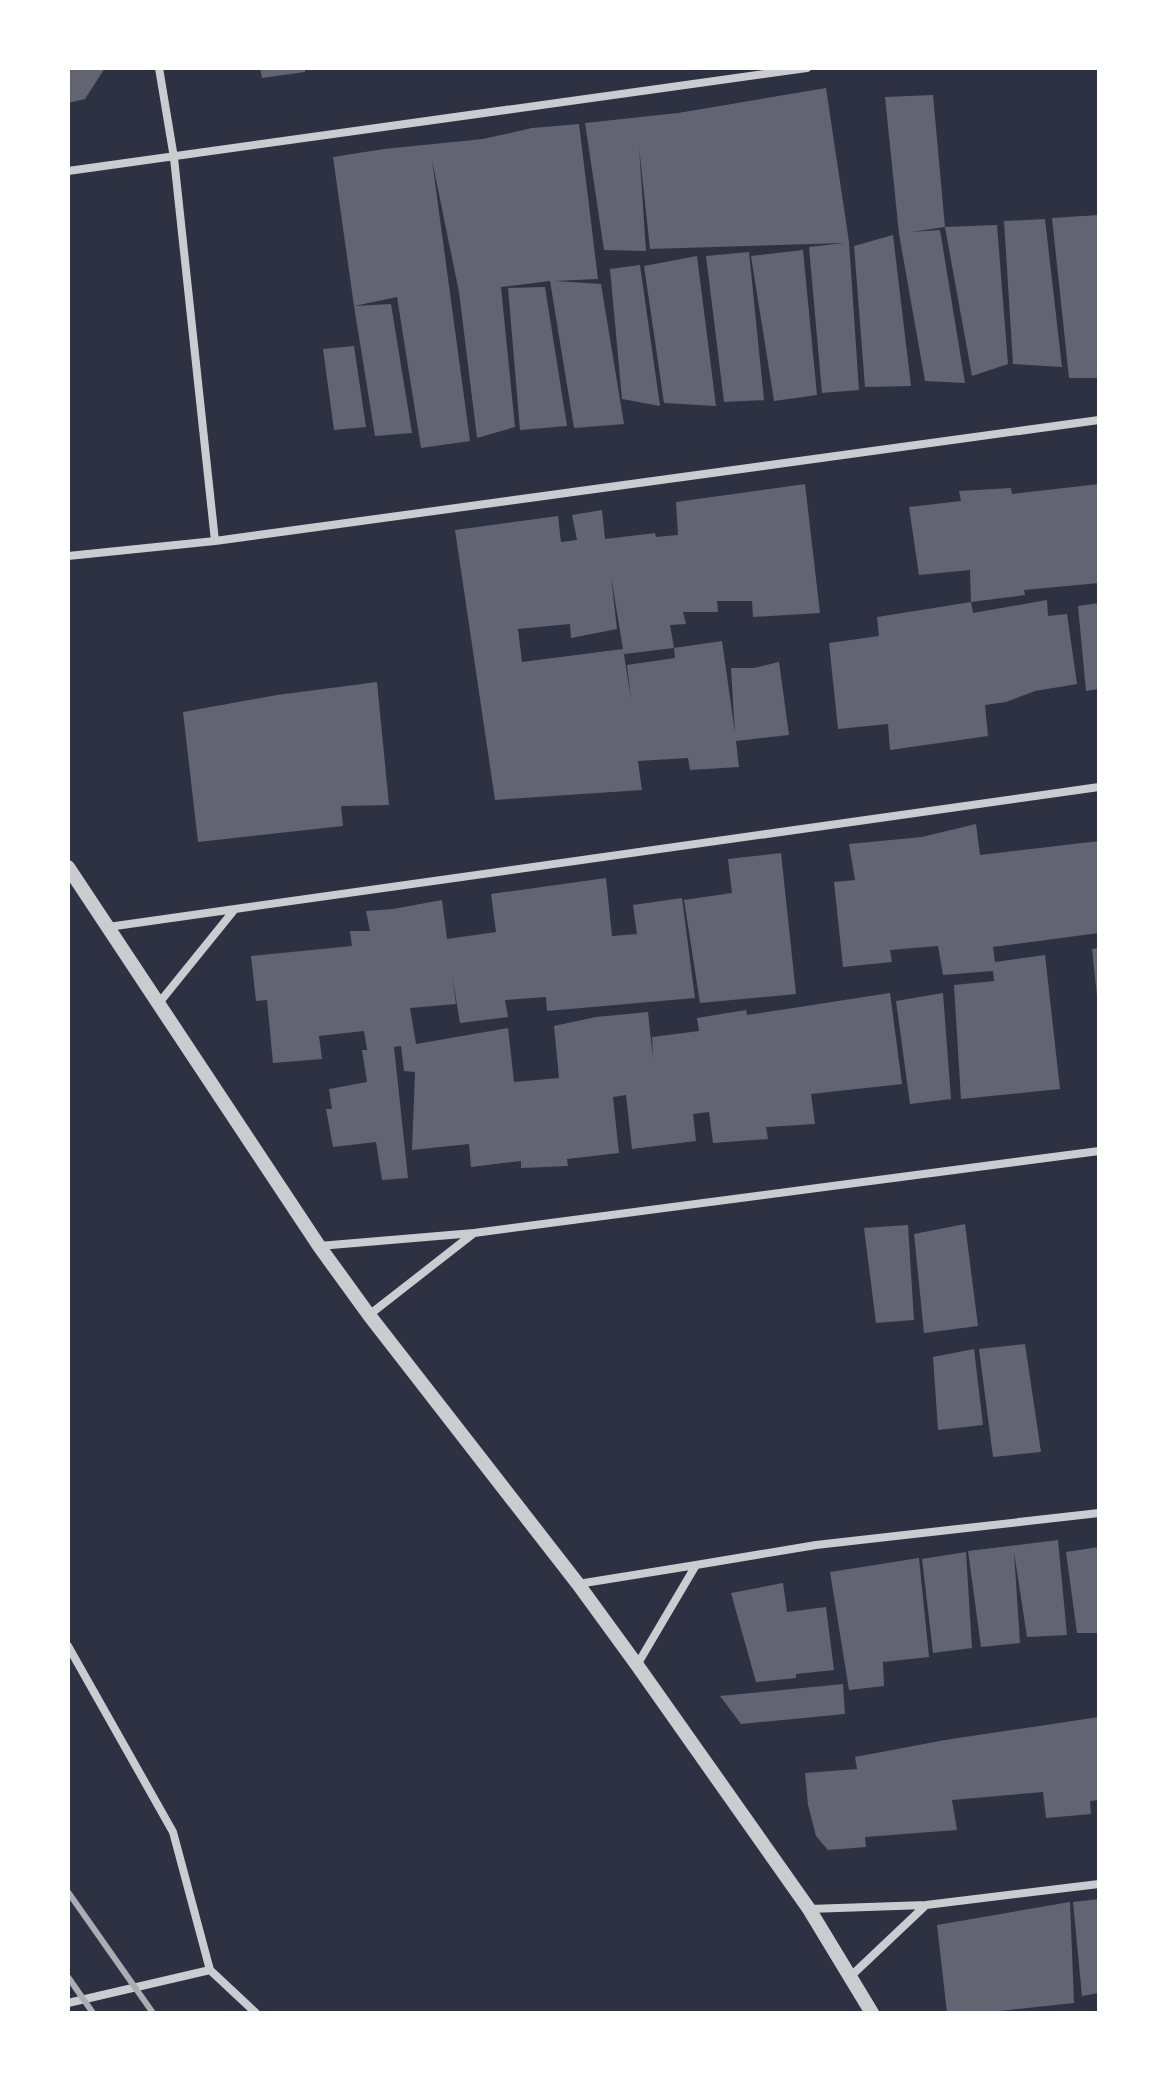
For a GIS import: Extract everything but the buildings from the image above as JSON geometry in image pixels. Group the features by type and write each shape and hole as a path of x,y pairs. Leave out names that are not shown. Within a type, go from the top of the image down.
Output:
{"street":[{"path":"159,68 174,158 215,541"},
{"path":"68,171 807,68"},
{"path":"68,556 215,541 1099,420"},
{"path":"108,927 1099,787"},
{"path":"68,867 319,1246 637,1665 809,1909 872,2013"},
{"path":"159,1003 235,909"},
{"path":"319,1246 474,1233 1099,1151"},
{"path":"369,1315 474,1233"},
{"path":"578,1584 816,1545 1099,1513"},
{"path":"637,1665 696,1565"},
{"path":"68,1646 173,1832 210,1970 256,2013"},
{"path":"809,1909 926,1905 1099,1884"},
{"path":"851,1976 926,1905"},
{"path":"68,2003 210,1970"}],"railway":[{"path":"68,1892 153,2013"},
{"path":"68,1977 93,2013"}]}
